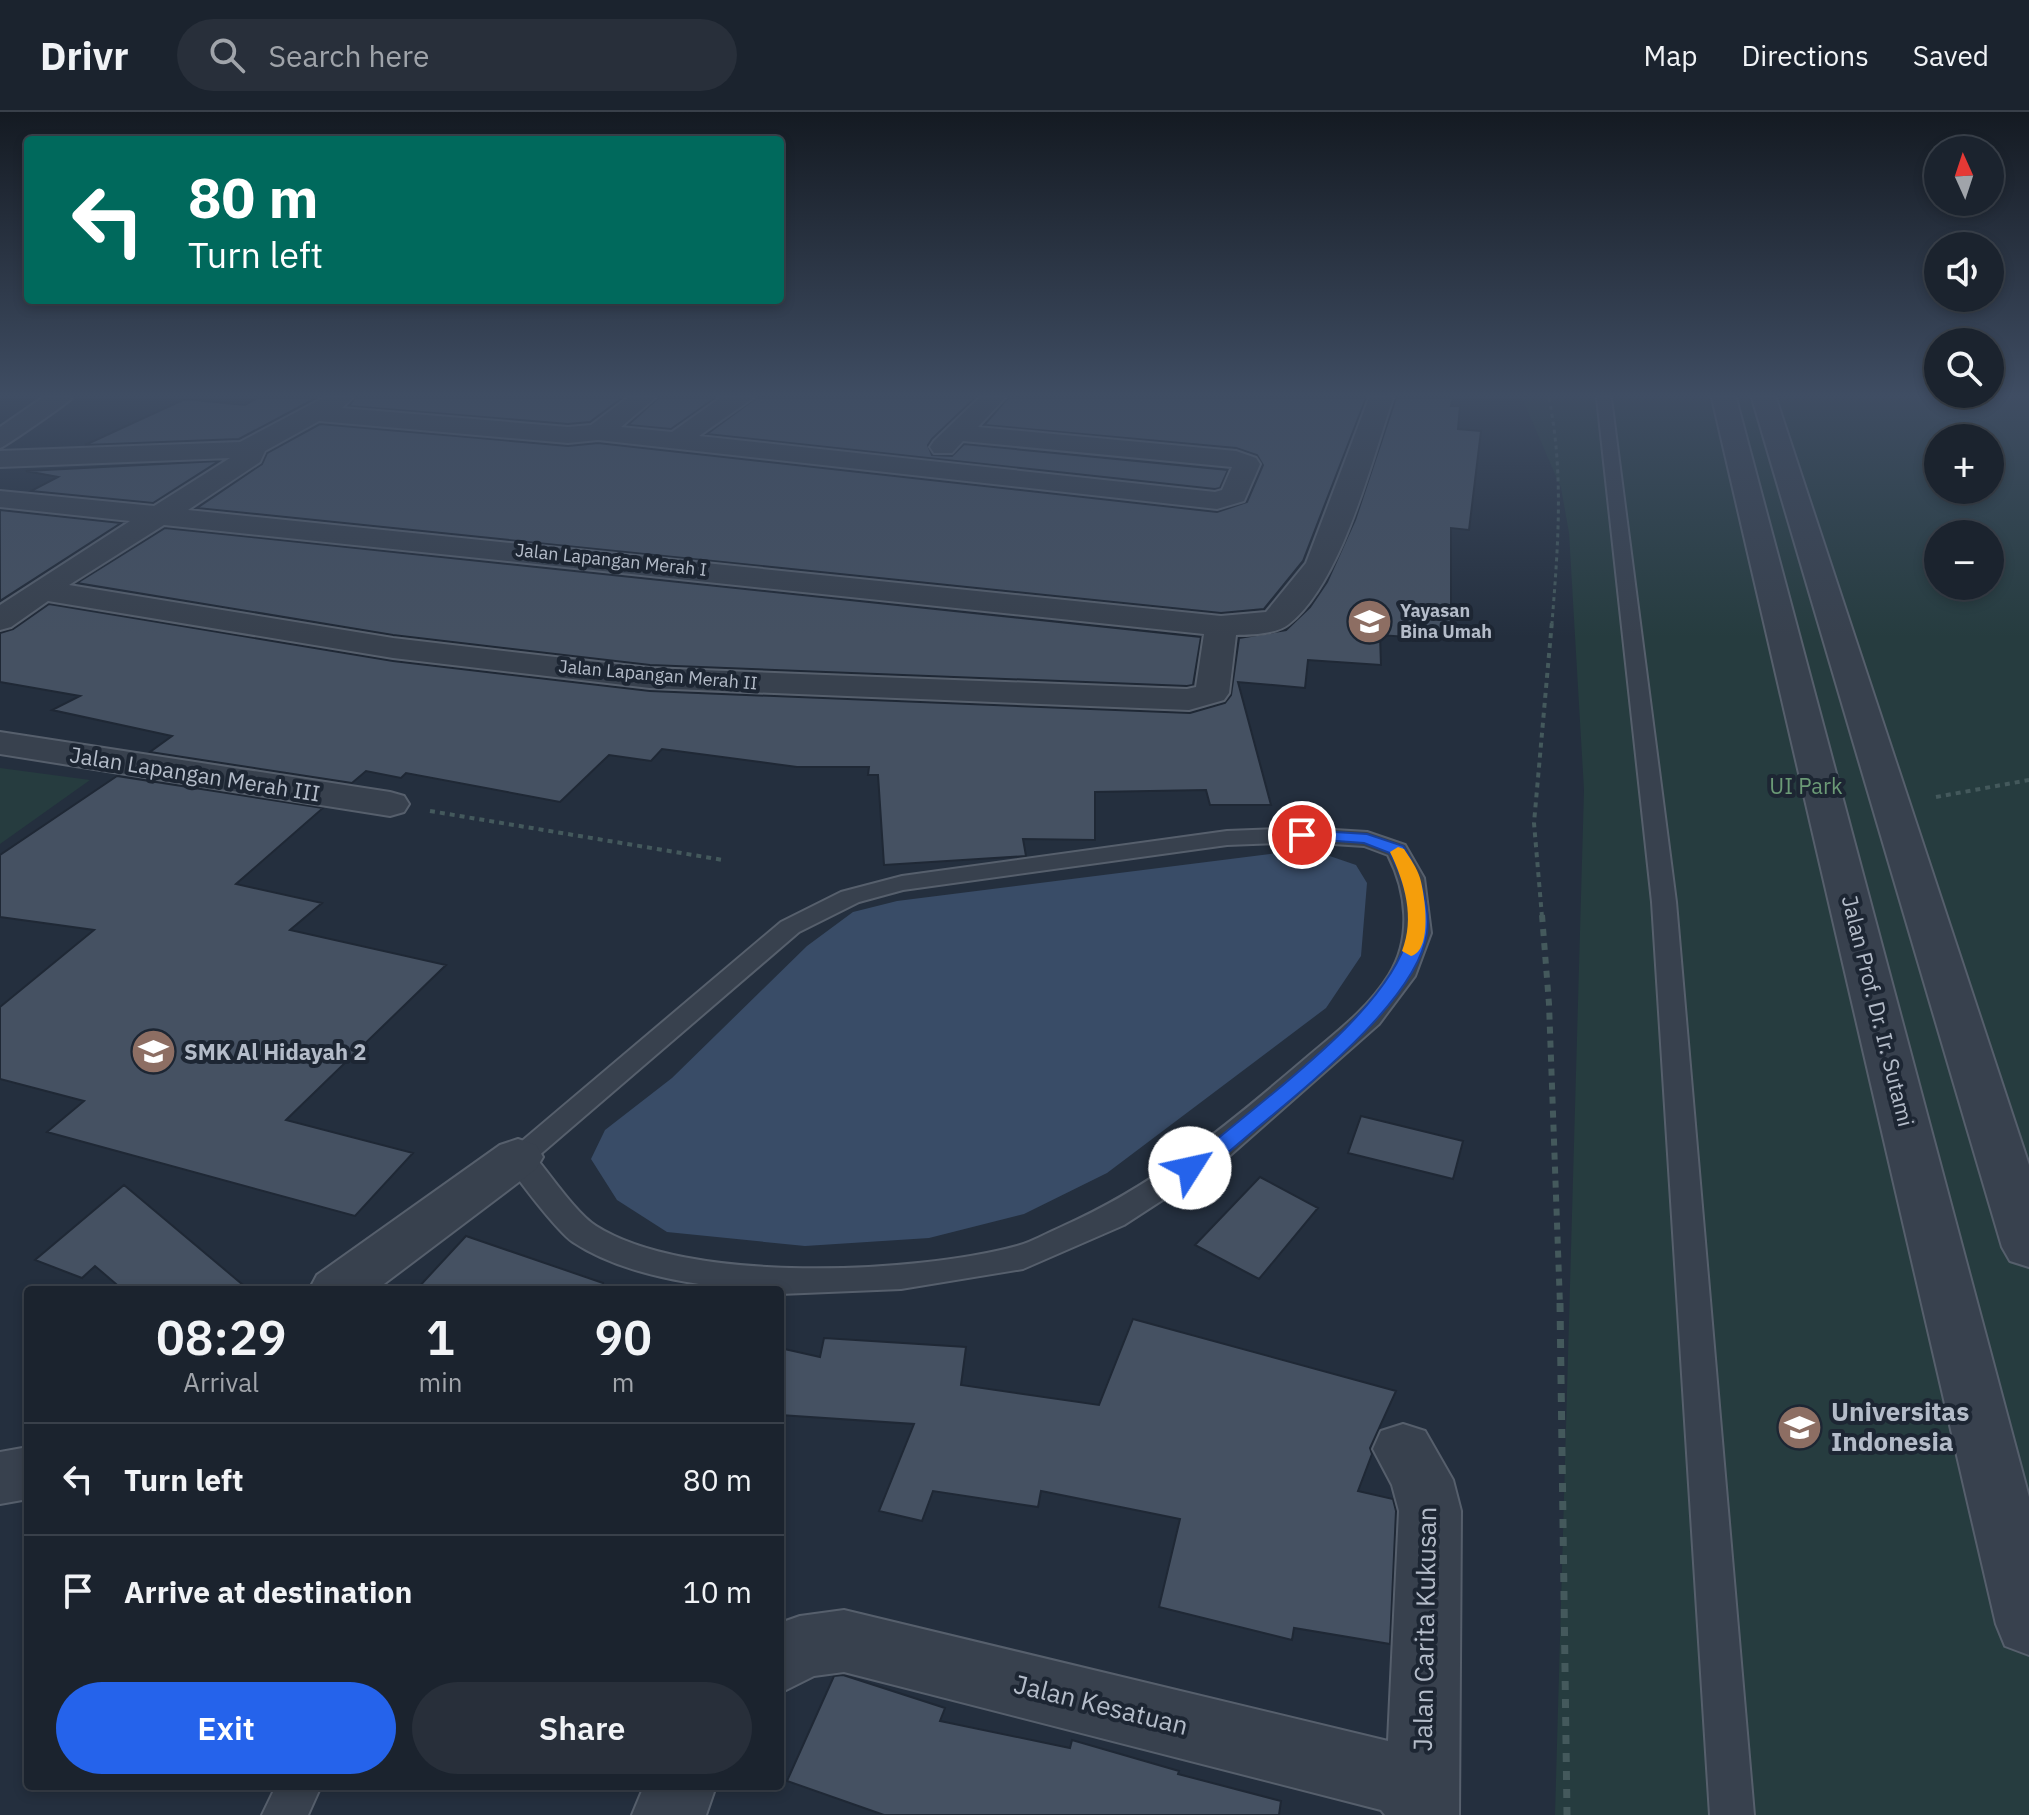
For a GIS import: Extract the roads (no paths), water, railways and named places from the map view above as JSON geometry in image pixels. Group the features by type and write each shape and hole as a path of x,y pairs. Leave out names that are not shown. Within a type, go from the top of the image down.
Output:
{"street":[{"path":"0,620 40,590 219,477"},
{"path":"998,477 1217,501 1234,495 1241,477"},
{"name":"Jalan Lapangan Merah I","path":"0,499 1221,626 1255,625 1277,619 1320,565 1352,477"},
{"name":"Jalan Prof. Dr. Ir. Sutami","path":"1744,477 2029,1624"},
{"path":"1789,477 2029,1247"},
{"name":"Jalan Lapangan Merah II","path":"40,590 393,648 650,678 1142,699 1189,700 1212,693 1221,626"},
{"name":"Jalan Lapangan Merah III","path":"0,743 390,804"},
{"path":"342,1286 518,1157"},
{"name":"Jalan Carita Kukusan","path":"1403,1449 1422,1480 1430,1511 1423,1803"},
{"path":"0,1478 24,1474"},
{"name":"Jalan Kesatuan","path":"784,1658 800,1647 844,1641 1381,1774 1423,1803"},
{"path":"669,1815 678,1790"}],"lane":[{"path":"1613,477 1664,902 1732,1815"},
{"path":"1302,835 1367,839 1397,850 1412,878 1418,933 1402,976 1369,1018 1216,1151 1113,1217 1023,1257 901,1277 776,1282 643,1261 583,1233 518,1157 790,927 850,897 902,883 1227,838 1302,835"},
{"path":"284,1815 298,1790"}],"water":[{"path":"1318,852 1356,865 1367,883 1361,956 1326,1008 1107,1173 1024,1214 929,1238 805,1246 667,1232 617,1200 591,1159 605,1130 672,1078 807,946 853,912 897,901 1277,853"}],"place":[{"name":"Yayasan Bina Umah","path":"1369,621"},
{"name":"SMK Al Hidayah 2","path":"153,1052"},
{"name":"Universitas Indonesia","path":"1800,1427"}],"park label":[{"name":"UI Park","path":"1806,786"}]}
